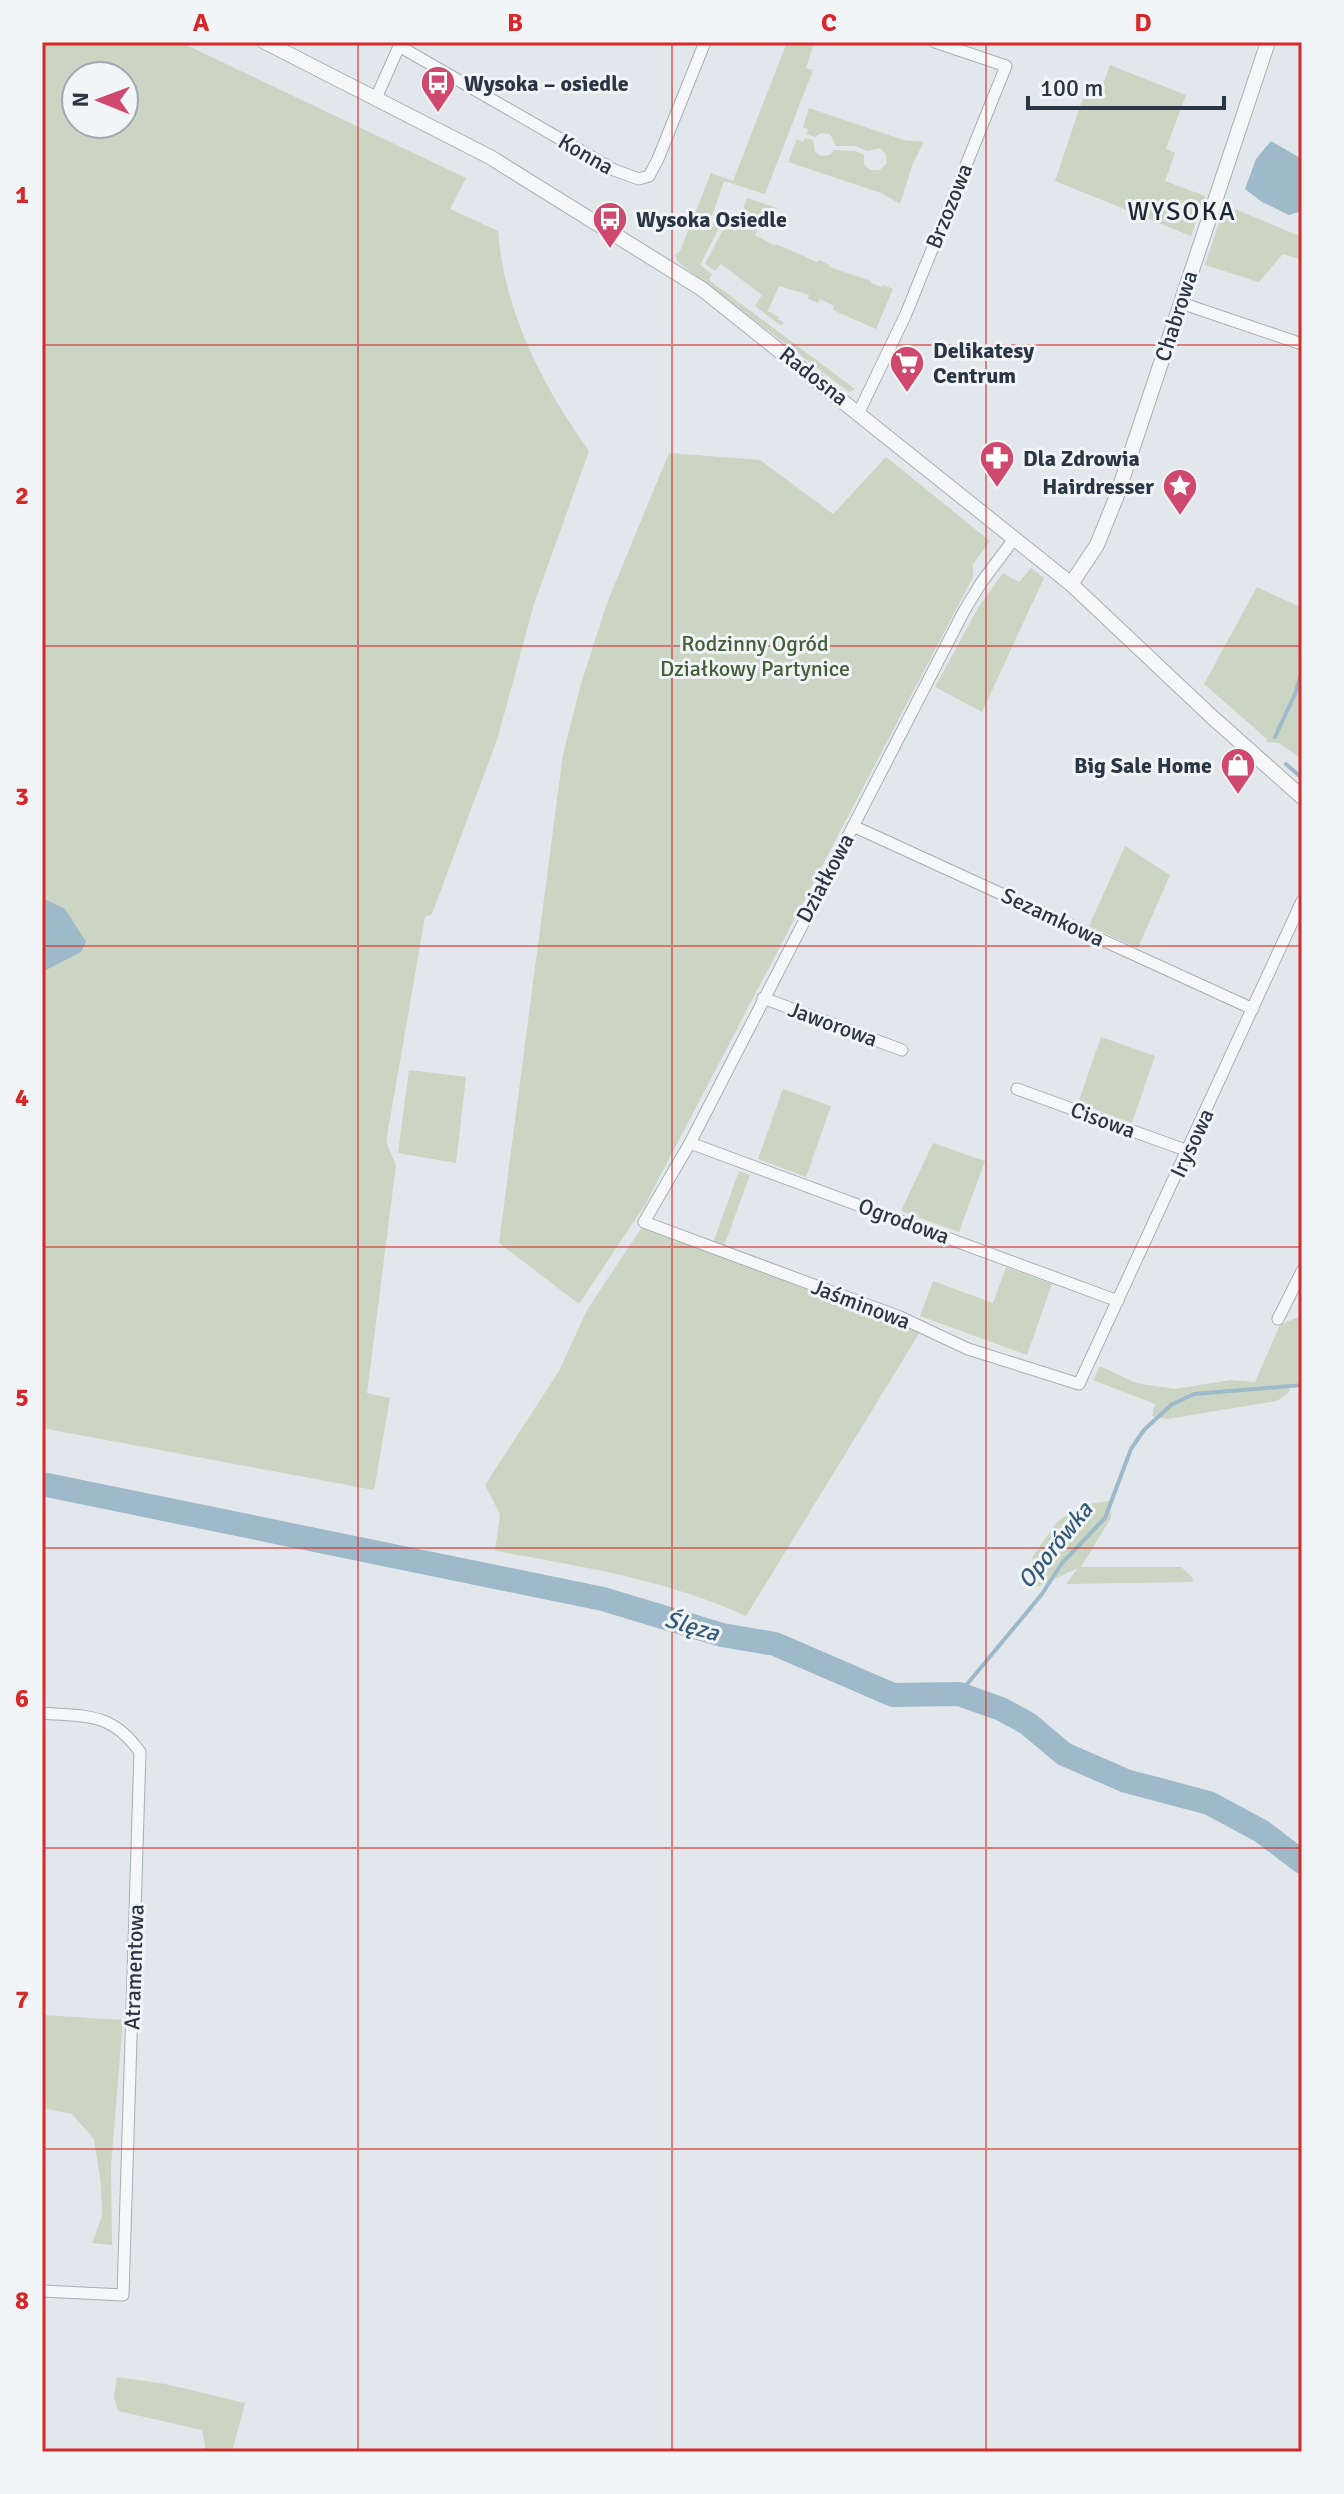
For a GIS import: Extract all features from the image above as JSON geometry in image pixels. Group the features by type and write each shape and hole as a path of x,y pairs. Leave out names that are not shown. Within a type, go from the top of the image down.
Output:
{"street":[{"name":"Radosna","path":"265,42 490,157 702,289 1071,584 1302,797"},
{"name":"Konna","path":"400,44 614,170 639,179 649,176 658,159 705,42"},
{"name":"Brzozowa","path":"859,412 906,314 1006,66 935,42"},
{"name":"Chabrowa","path":"1071,584 1095,549 1116,498 1268,42"},
{"path":"376,98 400,44"},
{"path":"1181,303 1302,344"},
{"name":"Działkowa","path":"644,1222 690,1143 964,611 1014,539"},
{"name":"Sezamkowa","path":"853,826 1253,1009"},
{"name":"Irysowa","path":"1079,1384 1302,901"},
{"name":"Jaworowa","path":"763,998 902,1050"},
{"name":"Cisowa","path":"1017,1089 1188,1151"},
{"name":"Ogrodowa","path":"690,1143 1118,1301"},
{"name":"Jaśminowa","path":"644,1222 900,1317 968,1349 1079,1384"},
{"path":"1278,1319 1302,1271"},
{"name":"Atramentowa","path":"42,1713 104,1719 126,1733 140,1752 123,2295 42,2291"}],"green space":[{"path":"42,42 180,42 466,178 450,209 498,231 508,290 528,347 556,401 589,451 534,604 498,737 432,914 425,917 386,1142 396,1165 367,1393 390,1398 374,1490 42,1428"},
{"path":"787,42 814,42 806,68 813,70 765,194 724,181 710,222 720,226 700,265 712,274 709,280 855,389 849,392 679,263 675,255 680,251 711,173 733,181"},
{"path":"1110,65 1186,95 1166,149 1175,153 1165,181 1205,196 1191,236 1055,181 1087,86 1101,90"},
{"path":"809,108 903,140 924,142 913,163 900,204 881,193 788,162 797,139 803,142 805,138 813,140 815,152 821,156 830,155 834,150 855,151 864,155 864,164 870,170 880,170 887,163 886,154 880,148 867,151 856,146 836,146 830,134 821,133 815,137 807,134 808,129 803,127"},
{"path":"747,198 777,208 775,213 765,210 755,235 775,246 893,289 876,329 833,310 834,306 820,299 818,303 808,299 809,295 779,286 768,311 784,322 781,326 755,306 762,295 721,264 715,271 705,264 724,228 736,231"},
{"path":"1225,205 1302,237 1302,260 1283,254 1259,282 1205,265"},
{"name":"Rodzinny Ogród Działkowy Partynice","path":"669,453 760,460 833,514 886,457 990,541 973,564 973,577 646,1203 579,1304 499,1243 563,754 607,603"},
{"path":"1031,568 1044,578 982,712 935,687 978,608 1003,573 1019,582"},
{"path":"1257,587 1302,608 1302,759 1279,743 1266,742 1267,739 1204,684"},
{"path":"1125,846 1170,875 1138,948 1089,926"},
{"path":"1101,1037 1155,1056 1132,1123 1078,1103"},
{"path":"409,1070 466,1077 456,1163 398,1153"},
{"path":"783,1089 831,1106 806,1177 758,1159"},
{"path":"933,1143 985,1161 959,1232 901,1211"},
{"path":"739,1171 750,1175 724,1246 713,1243"},
{"path":"642,1227 890,1317 920,1332 746,1616 716,1603 654,1584 495,1551 500,1514 485,1485 559,1371 587,1310"},
{"path":"1006,1267 1052,1284 1027,1355 920,1316 933,1281 993,1303"},
{"path":"1302,1315 1302,1383 1290,1384 1289,1392 1277,1401 1167,1419 1152,1416 1155,1404 1093,1380 1100,1366 1136,1383 1175,1389 1231,1380 1255,1382 1280,1325"},
{"path":"1109,1501 1111,1518 1081,1567 1181,1567 1193,1582 1066,1584 1078,1568 1030,1590 1033,1556 1057,1522 1082,1505"},
{"path":"42,2015 123,2020 111,2166 112,2245 92,2243 102,2216 94,2139 72,2114 42,2108"},
{"path":"117,2377 165,2384 245,2403 232,2452 206,2452 202,2430 118,2411 114,2397"}],"water":[{"path":"1271,141 1302,159 1302,211 1289,215 1262,202 1245,189 1256,159"},
{"path":"42,898 65,909 86,942 81,952 42,972"}],"waterway":[{"path":"1275,737 1302,671"},
{"path":"1286,764 1302,778"},
{"name":"Oporówka","path":"959,1694 1042,1594 1062,1563 1105,1518 1131,1449 1144,1430 1171,1405 1194,1394 1302,1385"},
{"name":"Ślęza","path":"42,1484 603,1599 722,1635 775,1644 893,1695 959,1694 1001,1709 1027,1723 1064,1754 1126,1781 1209,1803 1261,1831 1302,1862"}],"place":[{"name":"Wysoka – osiedle","path":"438,114"},
{"name":"Wysoka Osiedle","path":"610,250"},
{"name":"Delikatesy Centrum","path":"907,394"},
{"name":"Dla Zdrowia","path":"997,489"},
{"name":"Hairdresser","path":"1180,517"},
{"name":"Big Sale Home","path":"1238,796"}],"district":[{"name":"WYSOKA","path":"1182,212"}]}
